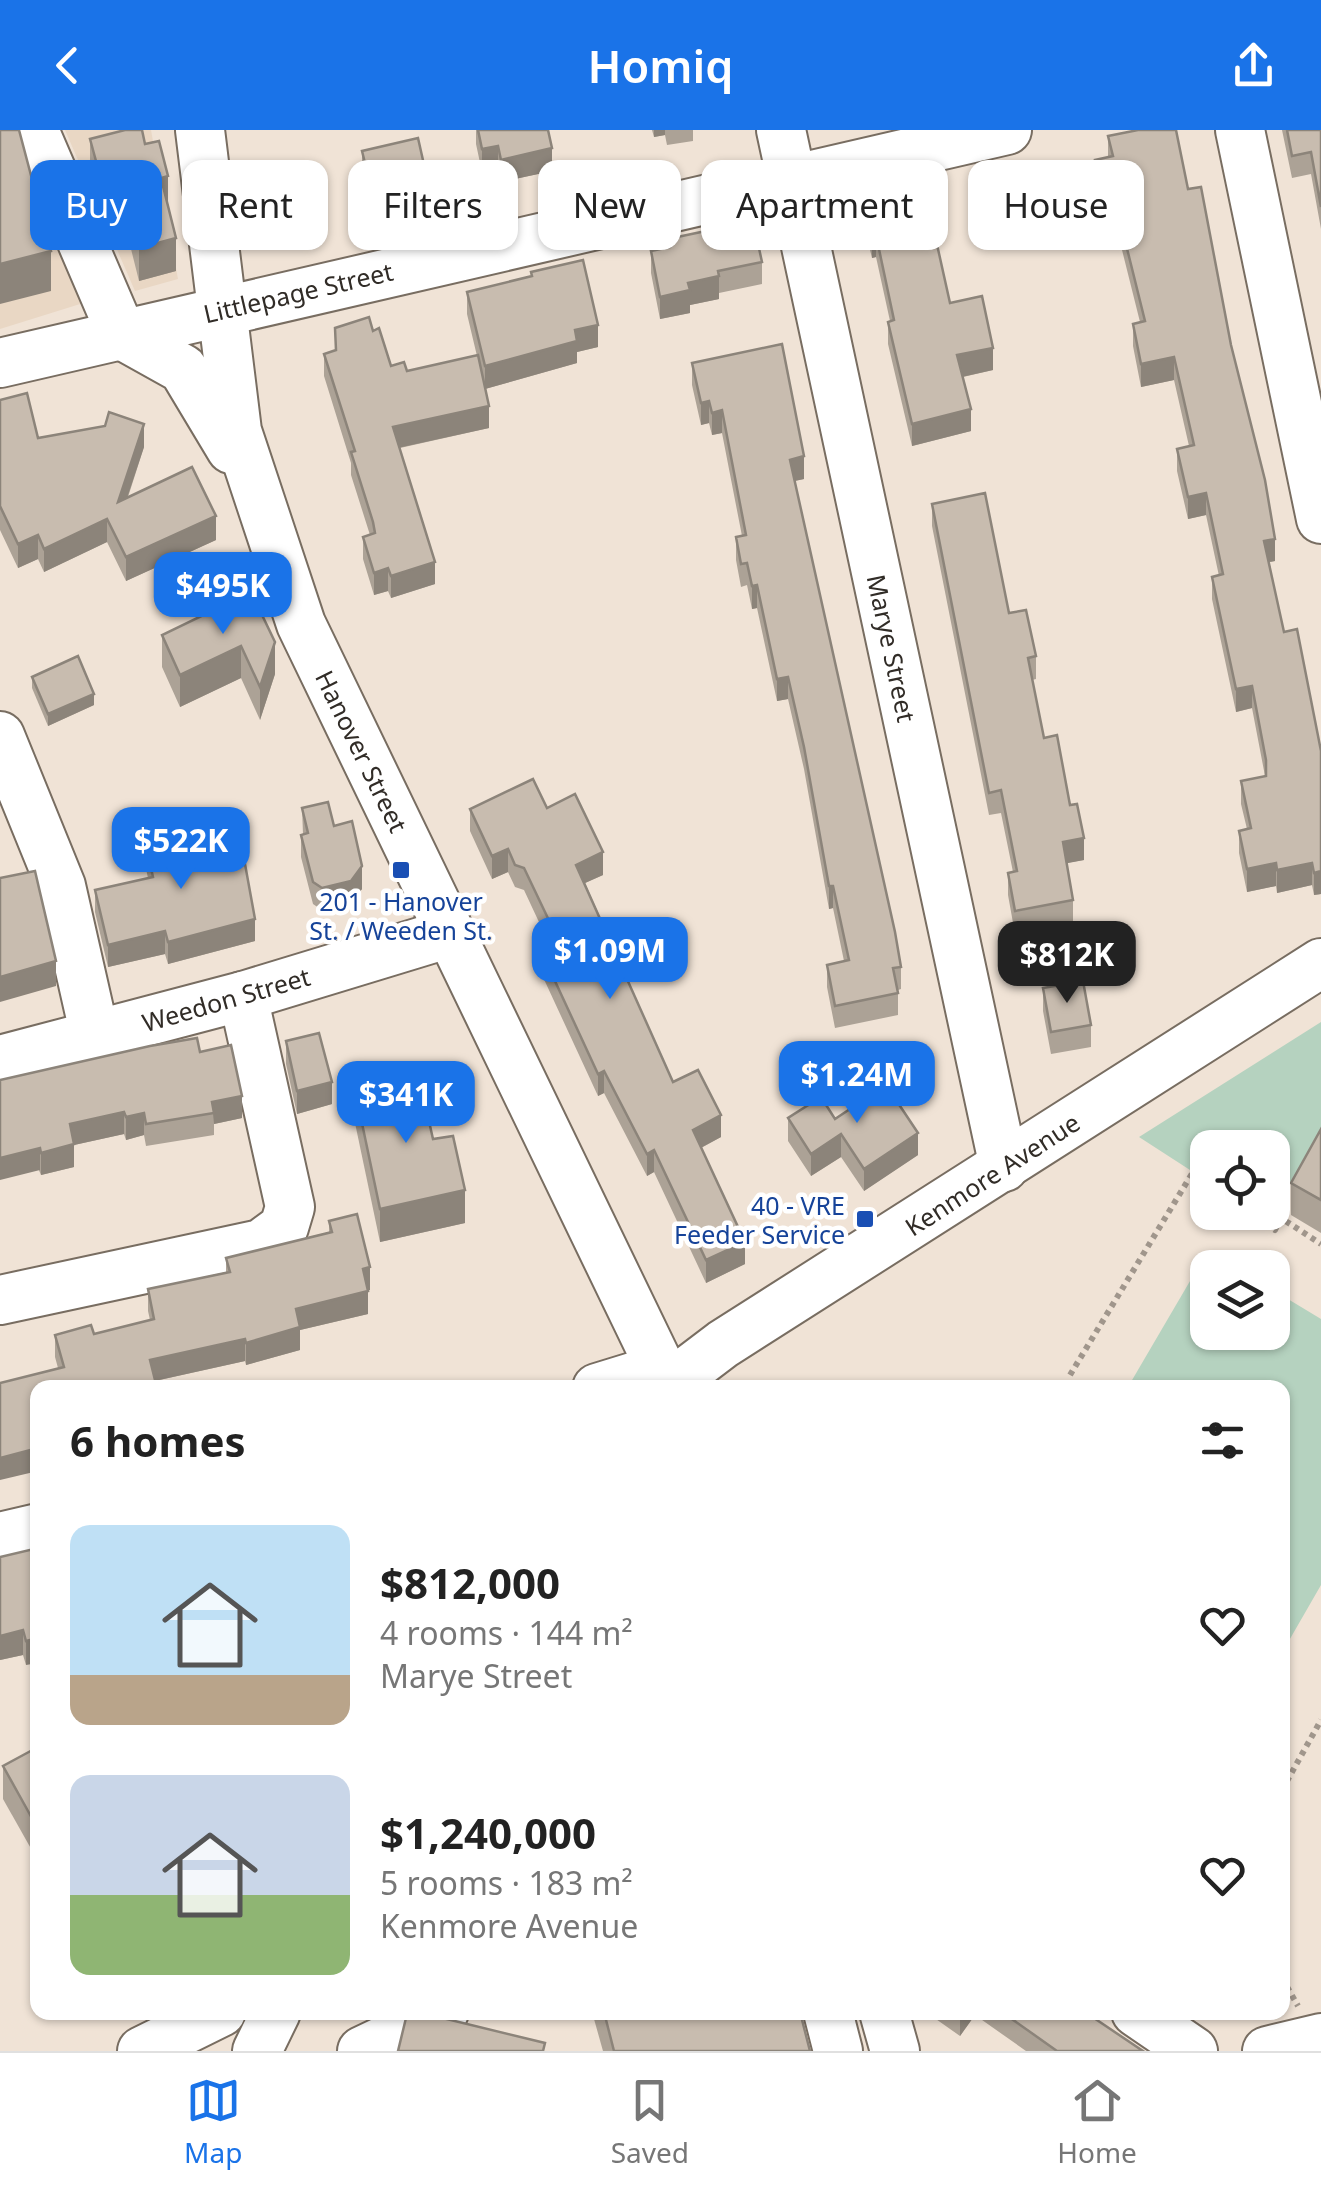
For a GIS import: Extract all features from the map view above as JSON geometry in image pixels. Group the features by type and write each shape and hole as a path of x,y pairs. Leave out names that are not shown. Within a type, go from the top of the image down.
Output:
{"street":[{"path":"34,130 122,335 183,369 258,494"},
{"name":"Hanover Street","path":"200,130 218,309 237,431 301,624 665,1380"},
{"name":"Marye Street","path":"781,130 787,160"},
{"name":"Littlepage Street","path":"875,160 1007,130"},
{"path":"1240,130 1321,519"},
{"name":"Littlepage Street","path":"0,363 218,309 701,199"},
{"name":"Marye Street","path":"806,250 1004,1167"},
{"path":"0,736 61,886 95,1036"},
{"name":"Weedon Street","path":"0,1060 243,996 450,933"},
{"name":"Kenmore Avenue","path":"676,1380 722,1344 1321,963"},
{"path":"0,1300 261,1244 284,1226 290,1207 243,996"},
{"path":"623,1380 636,1376 649,1380"},
{"path":"0,1537 30,1530"},
{"path":"142,2051 205,2020"},
{"path":"257,2051 272,2020"},
{"path":"362,2051 427,2020"},
{"path":"830,2020 838,2051"},
{"path":"886,2020 894,2051"},
{"path":"1148,2020 1193,2051"},
{"path":"1267,2051 1310,2022"}],"path":[{"path":"1070,1375 1190,1175"},
{"path":"1290,1224 1321,1244"},
{"path":"1290,1776 1321,1720"},
{"path":"1290,1991 1310,2022"}],"shaded area":[{"path":"0,130 8,130 30,174 30,250 68,250 93,300 0,329"},
{"path":"65,130 151,130 156,160 78,160"},
{"path":"162,191 178,279 135,291 117,250 162,250"}],"green space":[{"path":"1321,1022 1321,1134 1290,1182 1290,1130 1190,1130 1190,1170 1139,1137"},
{"path":"1190,1281 1190,1350 1290,1350 1290,1300 1321,1319 1321,1585 1290,1639 1290,1380 1132,1380"}],"building":[{"path":"0,130 19,130 30,172 30,250 51,251 0,264"},
{"path":"142,130 145,144 159,141 168,176 162,178 162,160 96,160 90,139"},
{"path":"478,130 548,130 552,148 501,160 498,146 482,149"},
{"path":"1138,130 1176,130 1188,189 1201,187 1231,345 1265,480 1275,539 1264,541 1284,632 1297,629 1321,751 1321,871 1314,873 1312,863 1277,870 1276,863 1247,869 1239,831 1251,828 1241,781 1266,776 1252,686 1236,689 1212,577 1223,574 1206,493 1188,497 1177,449 1194,445 1174,357 1141,364 1133,324 1145,321 1127,250 1144,250 1144,160 1095,160 1113,156 1108,136"},
{"path":"1287,130 1321,130 1321,207 1311,152 1292,156"},
{"path":"418,138 423,160 364,160 362,151"},
{"path":"162,182 176,238 162,242"},
{"path":"701,232 701,250 759,250 762,262 718,271 719,276 688,283 690,290 660,297 651,251 681,250 681,236"},
{"path":"879,250 938,250 950,303 982,296 993,348 957,355 971,409 912,424 888,322 894,320"},
{"path":"583,260 598,325 575,330 577,341 485,366 467,292"},
{"path":"369,317 373,331 379,328 391,366 404,362 407,371 478,355 489,406 393,427 435,562 391,576 388,568 374,573 363,537 375,533 373,522 324,354 336,350 335,328"},
{"path":"782,344 804,456 790,460 901,967 893,968 898,993 835,1006 827,965 849,960 833,886 829,886 804,747 788,677 777,679 757,585 752,586 747,563 741,564 736,537 746,535 722,410 712,413 709,401 701,403 692,363"},
{"path":"27,393 38,438 105,426 109,412 144,424 118,502 192,467 216,516 126,557 107,519 44,549 38,535 18,544 0,506 0,400"},
{"path":"985,493 1009,613 1026,610 1036,656 1028,658 1044,738 1057,735 1070,805 1077,804 1084,838 1063,842 1073,900 1015,911 1008,873 1017,871 1001,790 989,793 932,504"},
{"path":"251,592 275,642 260,687 241,646 180,675 162,635"},
{"path":"78,656 94,694 48,714 32,677"},
{"path":"533,779 547,808 575,794 603,852 576,865 673,1082 698,1070 721,1115 693,1130 745,1242 706,1260 654,1150 647,1154 604,1071 598,1074 536,940 554,931 524,868 515,865 508,849 492,856 470,809"},
{"path":"328,802 334,826 352,821 362,866 351,881 322,888 313,882 301,835 308,833 302,808"},
{"path":"239,831 255,919 168,942 165,931 108,945 95,890 153,877 146,846 174,840 176,846"},
{"path":"35,871 56,961 0,977 0,878"},
{"path":"1083,981 1091,1025 1051,1032 1043,988"},
{"path":"319,1033 332,1082 297,1091 286,1041"},
{"path":"197,1038 200,1052 231,1045 242,1096 212,1102 214,1113 146,1124 144,1113 126,1117 124,1112 70,1124 74,1144 0,1158 0,1080"},
{"path":"419,1077 433,1139 453,1136 465,1190 380,1209 355,1090"},
{"path":"886,1085 918,1133 864,1169 841,1134 811,1154 788,1118 821,1097 835,1119"},
{"path":"1321,1129 1321,1200 1291,1183"},
{"path":"357,1214 370,1267 363,1269 368,1291 296,1309 300,1327 246,1343 245,1339 150,1360 155,1380 30,1380 30,1450 0,1458 0,1383 64,1367 55,1335 91,1325 94,1334 154,1319 148,1289 230,1272 226,1258 332,1232 329,1221"},
{"path":"30,1550 30,1640 26,1641 23,1630 0,1636 0,1557"},
{"path":"30,1751 30,1815 3,1766"},
{"path":"406,2020 451,2020 545,2043 543,2051 398,2051"},
{"path":"606,2020 802,2020 810,2051 614,2051"},
{"path":"1013,2020 1097,2020 1143,2051 1057,2051"}],"place":[{"name":"201 - Hanover St. / Weeden St.","path":"401,870"},
{"name":"40 - VRE Feeder Service","path":"865,1219"}]}
